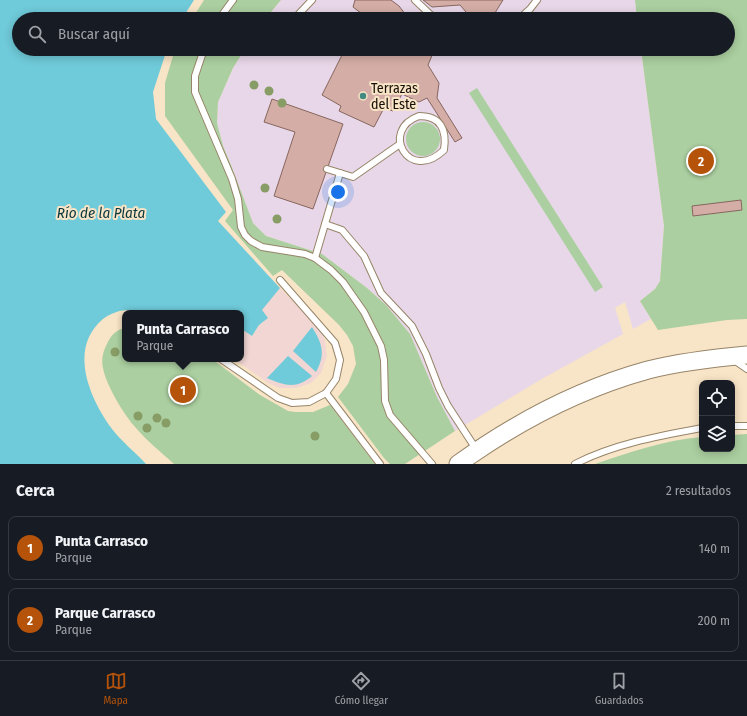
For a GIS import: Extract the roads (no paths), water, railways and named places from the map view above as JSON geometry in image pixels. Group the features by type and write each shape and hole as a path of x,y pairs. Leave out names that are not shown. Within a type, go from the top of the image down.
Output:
{"main road":[{"path":"458,464 515,426 597,387 668,366 729,356 747,355"}],"lane":[{"path":"225,12 233,0"},
{"path":"301,12 312,0"},
{"path":"415,0 428,12"},
{"path":"527,12 537,0"},
{"path":"202,56 195,76 195,92 232,179 238,199 241,227 245,235 251,241 262,247 305,254 315,258 331,270 343,282 364,312 381,346 384,360 385,400 390,415 432,464"},
{"path":"419,116 433,118 439,122 445,135 444,150 432,160 424,162 409,158 403,152 400,144 402,129 406,123 412,118 419,116"},
{"path":"328,168 353,177 400,144"},
{"path":"315,258 340,173"},
{"path":"325,224 342,230 364,256 381,293 412,326 426,354 439,388 448,406 476,451"},
{"path":"225,362 278,398 292,403 309,402 326,392 336,379 340,360 335,344 280,280"},
{"path":"729,356 747,369"},
{"path":"326,392 380,464"},
{"path":"735,426 747,426"},
{"path":"575,464 591,456 629,443 699,429"}],"water":[{"name":"Río de la Plata","path":"0,0 194,0 186,12 12,12 12,56 165,56 153,92 156,119 226,212 218,221 280,288 262,310 268,318 259,325 252,336 244,331 244,310 122,310 112,313 103,319 92,331 86,344 84,358 86,373 96,403 104,417 120,438 146,464 0,464"},
{"path":"312,327 322,349 321,360 316,372 293,351"},
{"path":"288,356 312,376 301,383 291,385 267,378"}],"place":[{"name":"Terrazas del Este","path":"363,96"},
{"name":"Parque Carrasco","path":"701,161"},
{"name":"Punta Carrasco","path":"183,390"}]}
